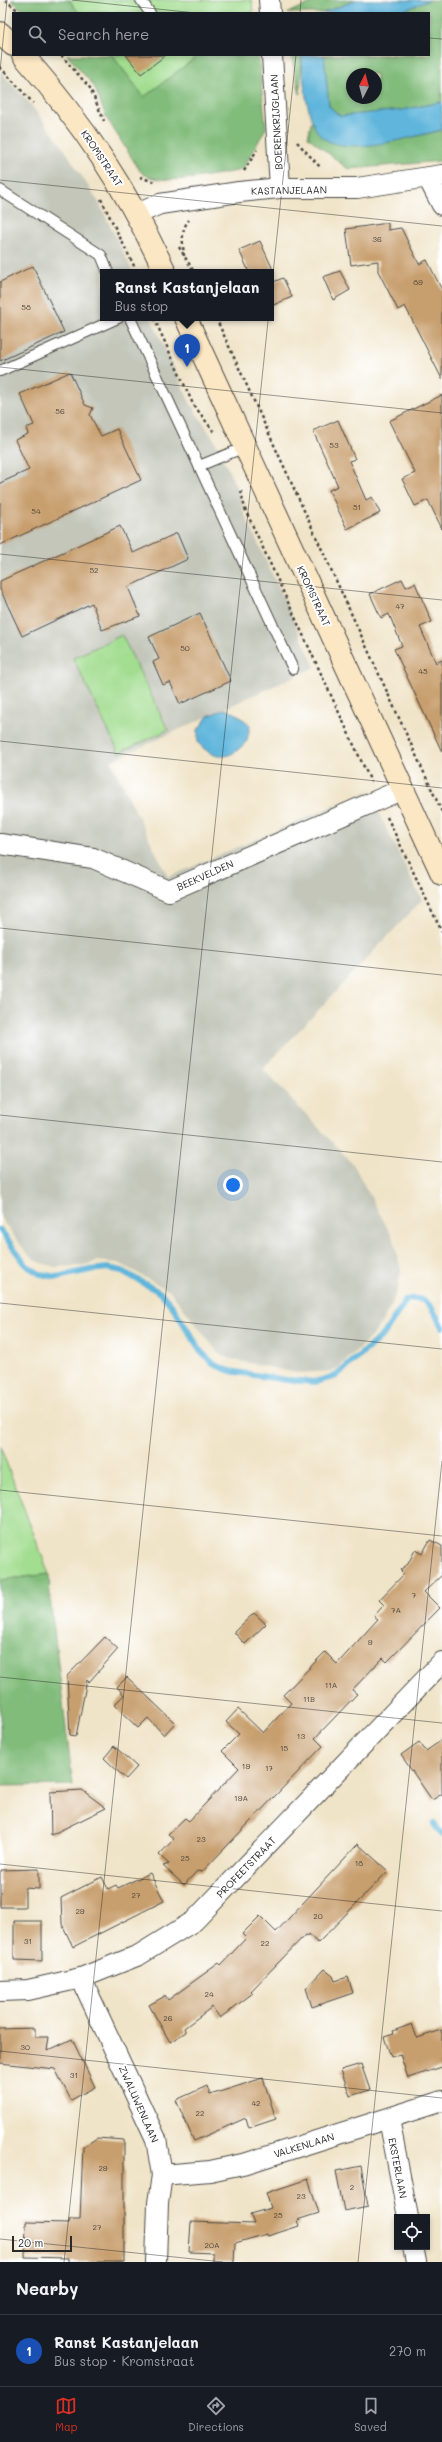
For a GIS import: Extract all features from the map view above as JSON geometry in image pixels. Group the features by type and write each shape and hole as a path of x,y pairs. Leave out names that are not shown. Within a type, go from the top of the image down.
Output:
{"main road":[{"path":"0,33 12,44"},
{"name":"KROMSTRAAT","path":"24,56 56,93 114,173 137,214 164,269"},
{"name":"KROMSTRAAT","path":"187,321 235,451 403,789 442,874"}],"street":[{"path":"269,0 270,12"},
{"name":"BOERENKRIJGLAAN","path":"272,56 280,188"},
{"path":"435,177 442,205"},
{"name":"KASTANJELAAN","path":"137,214 160,204 239,192 280,188 357,188 435,177"},
{"name":"BEEKVELDEN","path":"0,844 93,858 169,891 403,789"},
{"name":"PROFEETSTRAAT","path":"0,1991 28,1990 81,1978 139,1955 194,1921 442,1662"},
{"name":"ZWALUWENLAAN","path":"81,1978 156,2139 162,2175 158,2203 156,2262"},
{"name":"VALKENLAAN","path":"162,2175 210,2171 247,2163 442,2101"},
{"name":"EKSTERLAAN","path":"389,2119 407,2214"},
{"path":"414,2250 416,2262"}],"lane":[{"path":"141,0 149,12"},
{"path":"0,190 101,255 107,269"},
{"path":"0,371 111,321"},
{"path":"131,321 293,669"},
{"path":"198,466 235,451"}],"path":[{"path":"6,0 20,12"},
{"path":"0,67 38,108"},
{"path":"242,172 246,170 265,135 276,124 286,129 325,173"},
{"path":"140,177 159,184"},
{"path":"100,197 135,269"},
{"path":"190,218 185,225 184,256 191,269"},
{"path":"155,321 194,404 217,437 235,451"},
{"path":"217,321 442,812"},
{"path":"240,488 245,509 442,932"}],"shaded area":[{"path":"0,71 31,105 63,147 99,203 132,269 100,269 100,321 152,321 190,403 215,441 239,493 244,513 315,667 111,761 168,877 368,791 422,900 263,1069 353,1164 393,1238 401,1270 398,1288 391,1306 375,1333 335,1371 297,1373 235,1360 219,1354 170,1291 119,1263 98,1261 80,1266 55,1267 38,1262 25,1251 0,1217"}],"green space":[{"path":"11,0 69,0 78,12 25,12"},
{"path":"69,0 252,0 253,12 78,12"},
{"path":"318,0 357,0 325,12 290,12"},
{"path":"430,0 442,0 442,102 402,110 340,116 329,106 324,56 430,56 430,12 400,12"},
{"path":"68,56 113,56 144,97 198,56 258,56 266,128 244,167 238,171 186,179 159,179 148,176 140,171 106,117 94,86"},
{"path":"113,56 198,56 144,97"},
{"path":"291,56 302,56 300,94"},
{"path":"312,119 321,135 331,142 344,145 379,143 442,130 442,161 348,169 308,137"},
{"path":"122,635 168,730 119,753 73,658"},
{"path":"0,1446 49,1574 0,1580"},
{"path":"49,1574 50,1598 73,1785 0,1786 0,1580"}],"water":[{"path":"357,0 430,0 400,12 325,12"},
{"path":"302,56 324,56 329,106 340,116 402,110 442,102 442,130 381,144 348,146 333,143 322,137 317,131 313,122 306,99"},
{"path":"225,709 237,714 250,725 247,741 241,747 229,755 217,756 198,743 198,730 208,716"}],"building":[{"path":"127,56 165,56 141,74"},
{"path":"388,223 388,230 401,228 419,264 427,260 442,290 442,379 405,306 398,310 378,271 378,261 351,265 346,229"},
{"path":"260,241 273,269 248,269 239,250"},
{"path":"33,266 64,332 0,361 0,282"},
{"path":"340,271 350,290 333,300 323,277"},
{"path":"283,278 292,297 274,305 274,282"},
{"path":"70,372 85,405 93,408 90,415 101,436 117,429 141,480 0,545 0,483 29,470 15,440 28,434 26,428 34,425 20,394"},
{"path":"442,395 442,529 428,500 415,506 402,479 415,473 389,421"},
{"path":"338,420 355,459 349,461 366,500 372,497 380,513 347,529 329,490 338,486 313,431"},
{"path":"120,526 133,553 177,533 188,559 128,587 140,616 102,630 92,603 22,636 0,589 0,581"},
{"path":"402,579 406,587 415,583 432,622 420,627 436,663 442,660 442,752 394,649 402,646 389,614 381,618 370,594"},
{"path":"200,613 231,681 180,704 170,682 163,685 153,662 159,659 149,637"},
{"path":"430,1540 442,1546 442,1575 424,1592 440,1608 387,1662 383,1658 352,1690 357,1694 315,1738 323,1746 202,1872 197,1871 184,1885 163,1866 169,1864 159,1855 174,1839 168,1834 185,1818 189,1821 239,1768 222,1751 239,1734 226,1722 238,1709 263,1733 291,1703 283,1695 325,1652 337,1664 378,1619 374,1616 384,1605 379,1600 404,1574 400,1570 408,1564 415,1550 422,1554"},
{"path":"254,1613 266,1624 245,1644 234,1632"},
{"path":"105,1637 118,1649 89,1682 87,1680 76,1736 70,1735 67,1676"},
{"path":"127,1677 175,1723 164,1735 148,1718 138,1728 114,1705 124,1695 117,1687"},
{"path":"442,1740 442,1794 432,1800 401,1755 419,1742 426,1751"},
{"path":"114,1746 137,1767 126,1779 104,1758"},
{"path":"82,1790 106,1808 51,1835 50,1792"},
{"path":"358,1844 388,1871 318,1943 308,1934 307,1936 305,1935 251,1991 253,1993 220,2018 212,2007 184,2028 186,2032 170,2042 149,2005 165,1996 168,2000 219,1963 221,1965 246,1938 242,1934 260,1916 276,1932"},
{"path":"39,1869 39,1889 25,1888 25,1907 0,1907 0,1870"},
{"path":"150,1873 164,1901 73,1947 62,1924 61,1898 102,1877 108,1889 116,1885 118,1888"},
{"path":"14,1921 42,1921 42,1961 14,1960"},
{"path":"324,1969 333,1976 335,1981 348,1977 353,1993 312,2007 306,1988"},
{"path":"412,2024 417,2038 442,2030 442,2067 408,2078 400,2054 391,2057 384,2037 394,2034 393,2031"},
{"path":"35,2028 35,2037 49,2037 47,2051 72,2039 95,2087 71,2100 55,2069 0,2063 0,2029"},
{"path":"361,2064 370,2090 350,2096 341,2070"},
{"path":"263,2078 276,2119 249,2128 246,2118 194,2141 176,2100 207,2086 210,2095"},
{"path":"97,2138 124,2140 124,2262 68,2262 68,2258 25,2257 26,2222 69,2223 70,2219 80,2219 83,2147"},
{"path":"361,2166 368,2206 344,2211 336,2171"},
{"path":"308,2179 319,2213 297,2220 299,2226 268,2236 267,2234 235,2243 234,2262 213,2262 213,2253 189,2252 191,2222 254,2224 250,2214 271,2208 266,2193"}],"waterway":[{"path":"0,1230 27,1266 40,1274 57,1277 108,1268 122,1271 161,1293 173,1307 202,1353 215,1365 230,1371 286,1380 315,1382 336,1376 384,1334 406,1300 420,1299 425,1301 433,1309 442,1327"},
{"path":"434,1824 442,1835"}],"place":[{"name":"Ranst Kastanjelaan","path":"187,367"}]}
